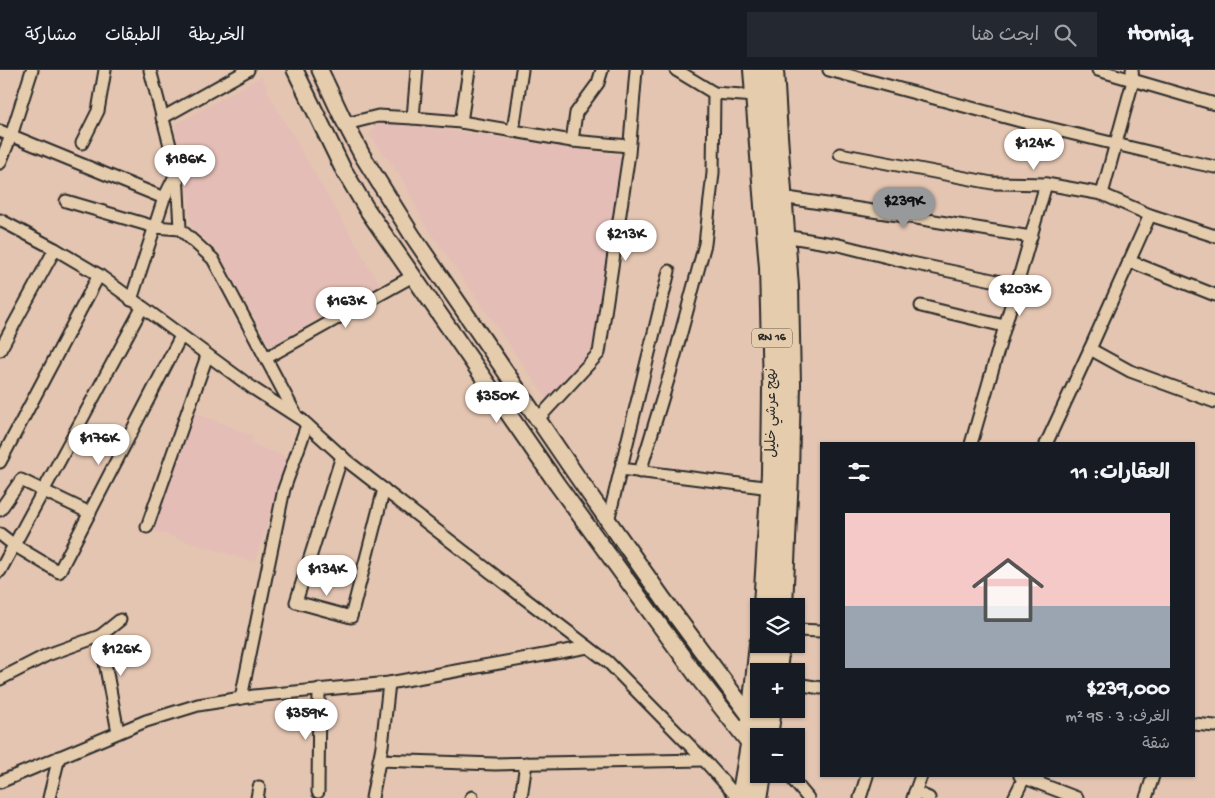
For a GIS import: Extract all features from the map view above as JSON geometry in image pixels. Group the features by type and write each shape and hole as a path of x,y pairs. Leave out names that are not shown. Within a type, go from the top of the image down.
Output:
{"highway":[{"name":"نهج عرشي خليل","path":"754,70 770,267 773,389 771,488 764,598"},
{"name":"نهج عرشي خليل","path":"773,70 788,287 790,384 782,598"},
{"path":"755,728 752,719 759,653"},
{"path":"740,798 750,770"},
{"path":"757,798 760,783"}],"street":[{"path":"0,162 12,136 32,70"},
{"path":"82,143 98,111 105,70"},
{"path":"150,70 177,172 180,229"},
{"path":"162,118 248,70"},
{"path":"295,70 342,167 366,208 557,484 699,679 750,733"},
{"path":"320,70 362,155 412,234 608,521 752,719"},
{"path":"413,118 417,70"},
{"path":"461,122 469,70"},
{"path":"512,131 522,70"},
{"path":"572,141 576,113 598,83 602,70"},
{"path":"538,419 599,353 629,146 636,70"},
{"path":"676,70 714,93 756,96"},
{"path":"829,70 1024,122 1215,167"},
{"path":"1098,70 1132,75 1215,104"},
{"path":"1102,194 1132,75"},
{"path":"640,472 671,370 705,244 713,173 714,93"},
{"path":"346,124 378,116 413,118 461,122 572,141 629,146"},
{"path":"0,131 164,198"},
{"path":"840,154 992,184 1046,184 1102,194 1150,215 1215,236"},
{"path":"131,300 164,198 177,172"},
{"path":"972,442 1046,184"},
{"path":"781,197 1031,237"},
{"path":"66,201 155,227 180,229 213,258 296,417"},
{"path":"1047,442 1150,215"},
{"path":"0,220 55,249 99,276 207,356 307,425 342,456 608,662 740,798"},
{"path":"784,236 838,245 1016,285"},
{"path":"0,350 55,249"},
{"path":"1129,261 1215,295"},
{"path":"608,521 669,272"},
{"path":"0,462 99,276"},
{"path":"266,358 413,276"},
{"path":"922,306 1004,326"},
{"path":"0,571 142,308"},
{"path":"0,534 14,545 59,572 181,336"},
{"path":"1090,349 1130,371 1215,402"},
{"path":"147,527 207,356"},
{"path":"241,698 284,489 307,425"},
{"path":"342,456 296,602 352,617 384,489"},
{"path":"621,469 771,488"},
{"path":"0,510 22,480 90,513"},
{"path":"0,679 47,655 100,636 120,620"},
{"path":"805,630 820,631"},
{"path":"100,636 118,732"},
{"path":"0,782 146,720 198,705 241,698 389,683 588,647"},
{"path":"372,798 382,746 389,683"},
{"path":"805,685 820,688"},
{"path":"318,792 319,690"},
{"path":"1195,724 1215,726"},
{"path":"48,798 58,757"},
{"path":"379,760 495,764 704,760"},
{"path":"521,798 526,763"},
{"path":"860,798 867,777"},
{"path":"921,777 914,795 929,798"},
{"path":"1014,798 1022,777 1076,798"},
{"path":"1146,798 1153,777"},
{"path":"796,783 808,798"}],"shaded area":[{"path":"262,76 269,95 379,284 270,346 217,250 191,227 184,141 176,140 175,125"},
{"path":"384,121 623,156 592,349 547,399 423,221 402,178 370,135 376,124"},
{"path":"193,412 253,436 251,444 290,458 254,562 154,531"}]}
